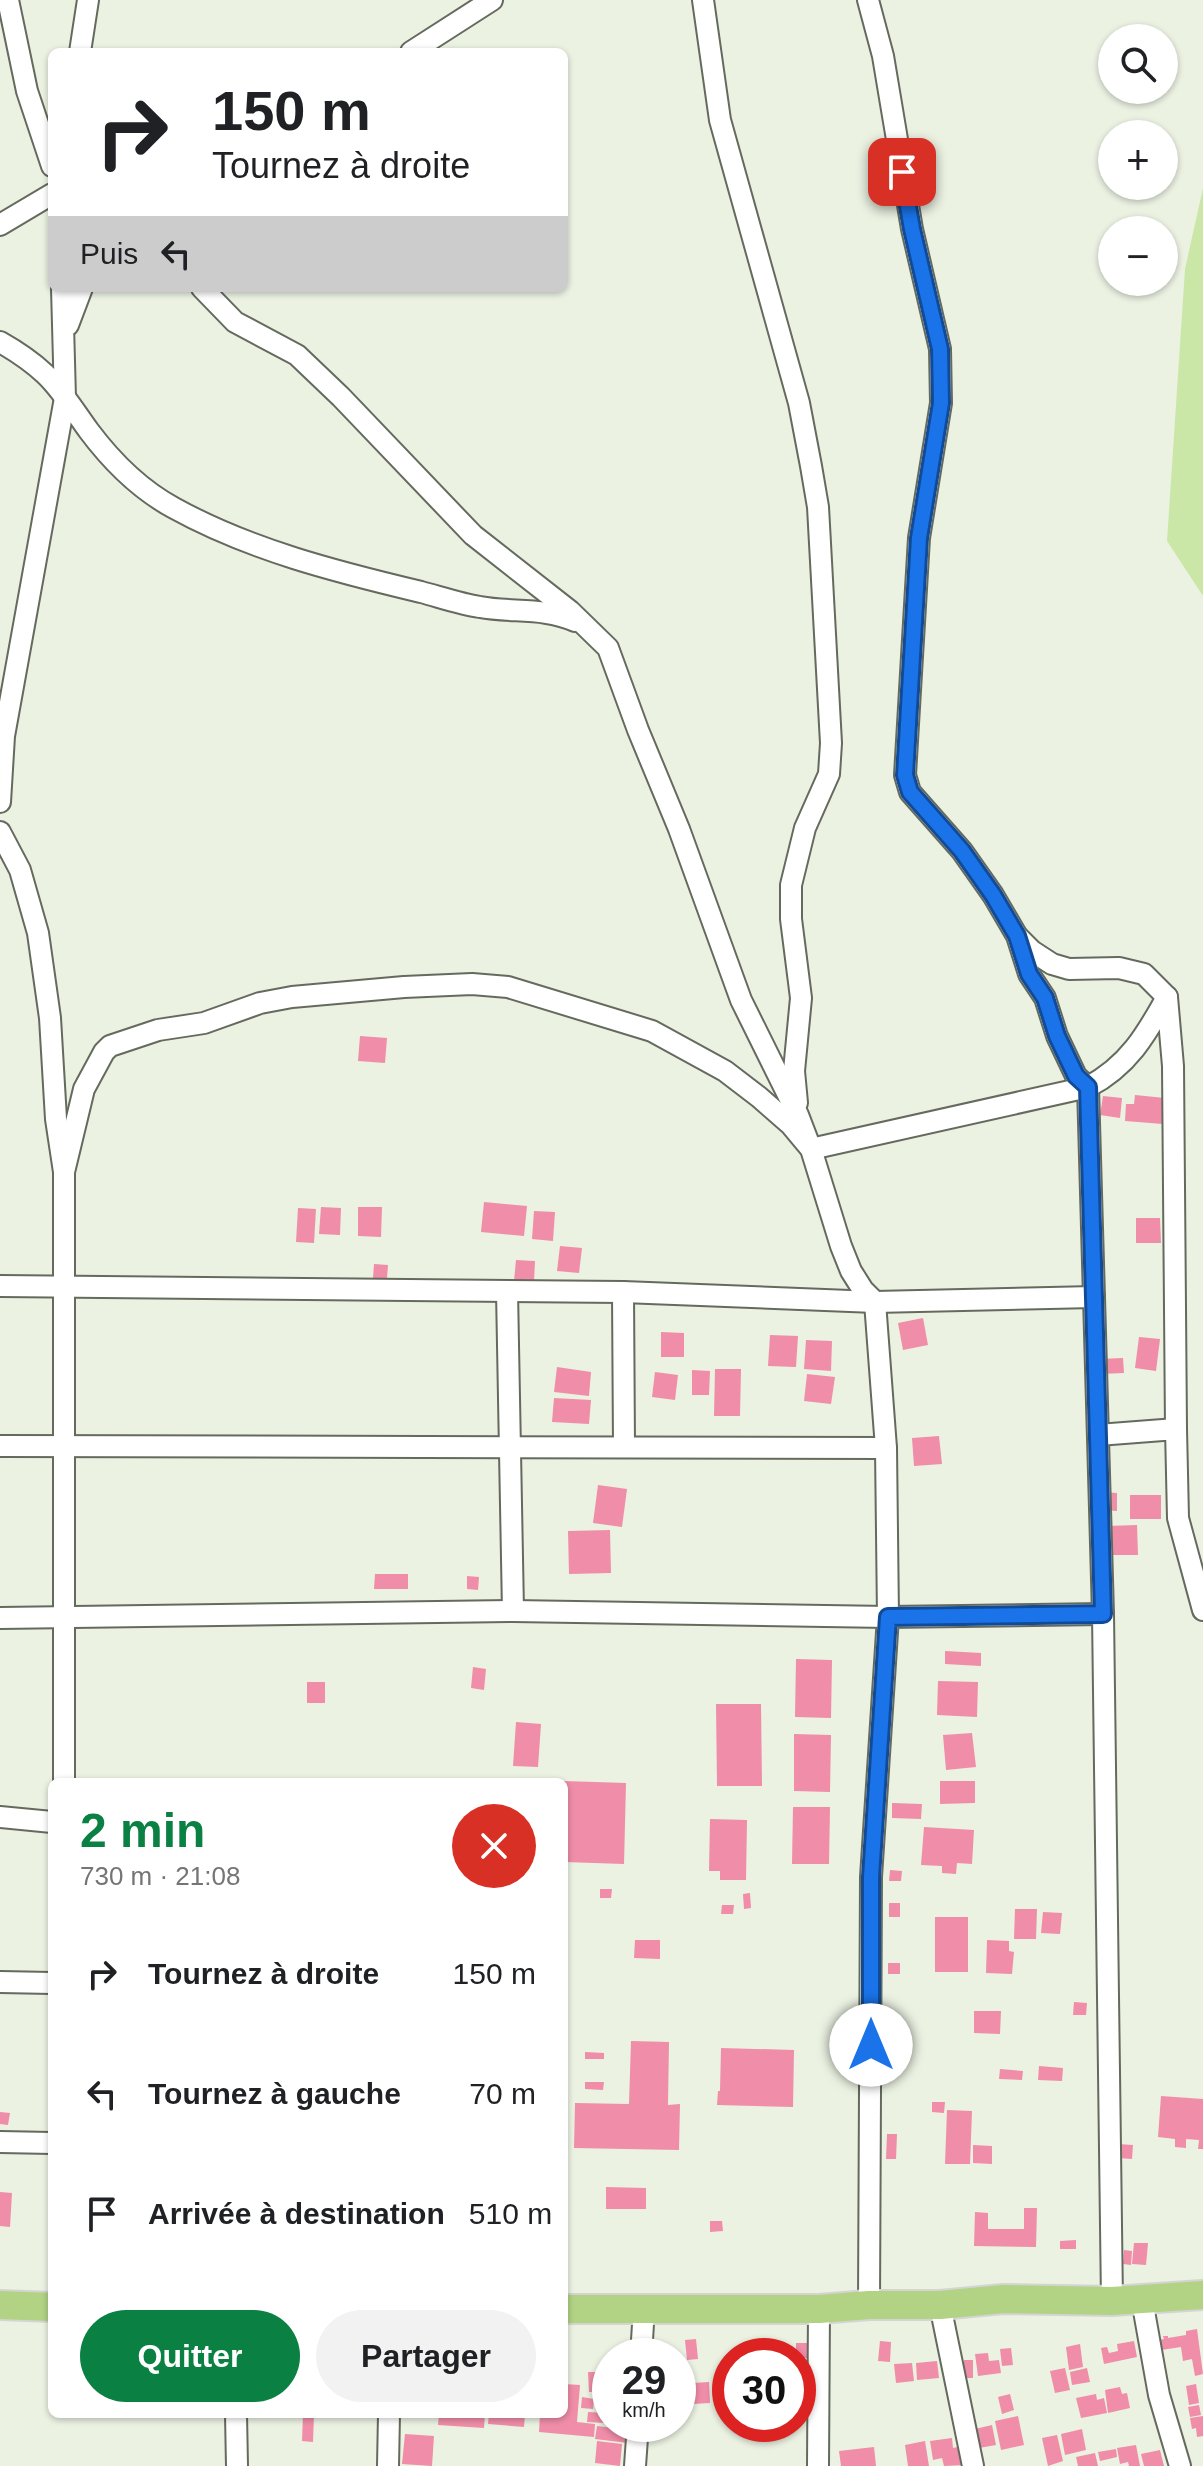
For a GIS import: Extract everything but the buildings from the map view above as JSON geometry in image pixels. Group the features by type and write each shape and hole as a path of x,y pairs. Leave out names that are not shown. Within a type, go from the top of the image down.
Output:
{"highway":[{"path":"568,2309 819,2309 940,2305 1003,2299 1112,2301 1203,2295"},
{"path":"0,2305 48,2307"}],"street":[{"path":"8,0 27,91 48,154"},
{"path":"81,48 88,0"},
{"path":"417,48 492,0"},
{"path":"703,0 720,120 799,403 818,507 831,743 829,774 805,828 791,885 791,919 801,998 794,1071 798,1115"},
{"path":"868,0 883,56 912,229 940,349 941,403 919,538 905,775 910,792 962,851 993,895 1017,936 1029,974 1045,998 1057,1036 1076,1076 1088,1087 1103,1614 1112,2301"},
{"path":"0,225 48,196"},
{"path":"0,802 2,740 65,398 62,292"},
{"path":"64,337 81,292"},
{"path":"206,292 235,322 297,355 473,535 586,625 608,648 679,829 741,1000 798,1115 851,1271 875,1302 886,1448 888,1617 871,1877 869,2305"},
{"path":"0,342 45,374 118,467 142,489 227,534 371,580 480,608 561,614 586,625"},
{"path":"0,832 20,870 38,933 50,1018 56,1119 64,1172 64,1778"},
{"path":"1017,936 1052,964 1069,969 1119,968 1144,974 1167,997 1173,1066 1178,1518 1203,1610"},
{"path":"64,1172 84,1089 110,1046 158,1030 204,1023 260,1003 292,997 472,984 508,987 652,1031 725,1071 791,1125 811,1149"},
{"path":"811,1149 1088,1087 1109,1076 1144,1039 1167,997"},
{"path":"0,1286 623,1292 875,1302 1094,1297"},
{"path":"507,1291 513,1611"},
{"path":"623,1292 624,1447"},
{"path":"1098,1435 1176,1429"},
{"path":"0,1446 886,1448"},
{"path":"0,1618 513,1611 888,1617 1103,1614"},
{"path":"0,1817 48,1822"},
{"path":"0,1982 48,1983"},
{"path":"0,2142 48,2143"},
{"path":"1142,2300 1159,2395 1180,2466"},
{"path":"940,2305 973,2466"},
{"path":"642,2338 644,2308"},
{"path":"818,2466 819,2309"},
{"path":"236,2418 237,2466"},
{"path":"388,2466 389,2418"},
{"path":"635,2466 637,2442"}],"green space":[{"path":"1203,188 1203,596 1167,541 1185,269"}],"route":[{"path":"871,2045 871,1877 888,1617 1103,1614 1088,1087 1076,1076 1057,1036 1045,998 1029,974 1017,936 993,895 962,851 910,792 905,775 919,538 941,403 940,349 902,172"}]}
